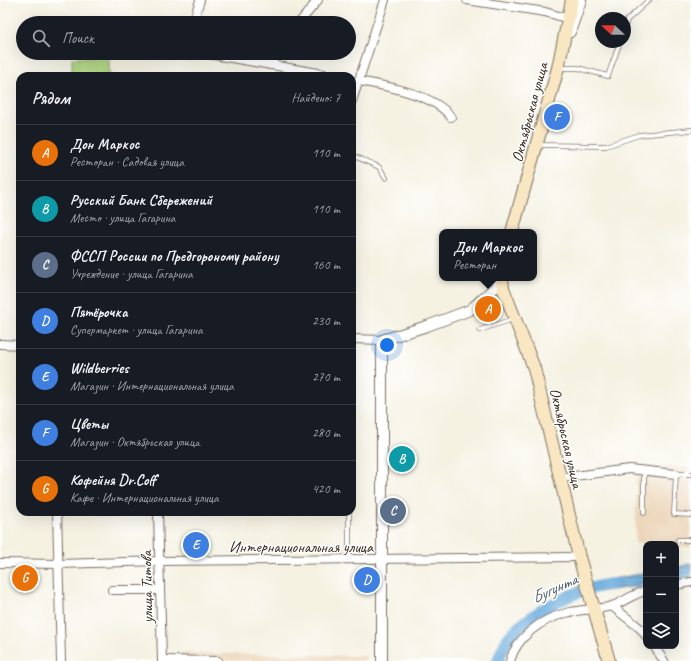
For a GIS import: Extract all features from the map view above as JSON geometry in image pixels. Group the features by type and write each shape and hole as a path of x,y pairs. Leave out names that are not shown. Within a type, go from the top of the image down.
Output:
{"main road":[{"name":"Октябрьская улица","path":"513,229 559,65 572,0"},
{"name":"Октябрьская улица","path":"502,281 534,368 579,557 609,661"}],"street":[{"path":"195,16 200,0"},
{"path":"305,16 318,0"},
{"path":"356,90 384,0"},
{"path":"467,0 545,12 569,19"},
{"path":"559,65 581,0"},
{"path":"245,60 313,72"},
{"path":"270,64 273,60"},
{"path":"359,81 404,90 444,109 450,117"},
{"path":"356,339 382,340 427,326 470,310 501,281"},
{"path":"382,340 382,661"},
{"path":"0,344 16,344"},
{"path":"559,478 629,469 676,474"},
{"path":"57,516 61,661"},
{"name":"улица Титова","path":"158,516 162,660"},
{"name":"Интернациональная улица","path":"0,563 59,564 160,561 579,557"},
{"path":"679,584 691,582"},
{"path":"112,590 160,590"},
{"path":"510,661 518,643 534,629 567,613 592,606 612,606 638,592 643,591"},
{"path":"612,606 643,632"},
{"path":"656,649 664,661"},
{"path":"162,660 218,661"}],"lane":[{"path":"631,16 649,0"},
{"path":"559,65 578,68 608,76 618,48"},
{"path":"537,145 606,146 639,135 691,130"},
{"path":"356,157 379,167 386,178"},
{"path":"480,330 516,319"},
{"path":"644,470 644,513"},
{"path":"691,474 676,474 674,514 691,515"},
{"path":"349,516 349,560"},
{"path":"678,540 691,540"}],"shaded area":[{"path":"637,466 691,468 691,547 679,546 679,541 643,541 643,543 635,543"},
{"path":"180,653 367,656 367,661 179,661"}],"green space":[{"path":"72,60 109,60 109,72 72,72"}],"water":[{"path":"691,563 691,578 679,579 679,567"},
{"path":"643,574 643,585 598,592 595,582"}],"waterway":[{"name":"Бугунта","path":"498,661 510,636 531,617 543,609 571,595 599,586 612,584"}],"place":[{"name":"Цветы","path":"557,117"},
{"name":"Дон Маркос","path":"488,309"},
{"name":"Русский Банк Сбережений","path":"402,459"},
{"name":"ФССП России по Предгороному району","path":"393,511"},
{"name":"Wildberries","path":"196,545"},
{"name":"Кофейня Dr.Coff","path":"25,578"},
{"name":"Пятёрочка","path":"367,580"}]}
